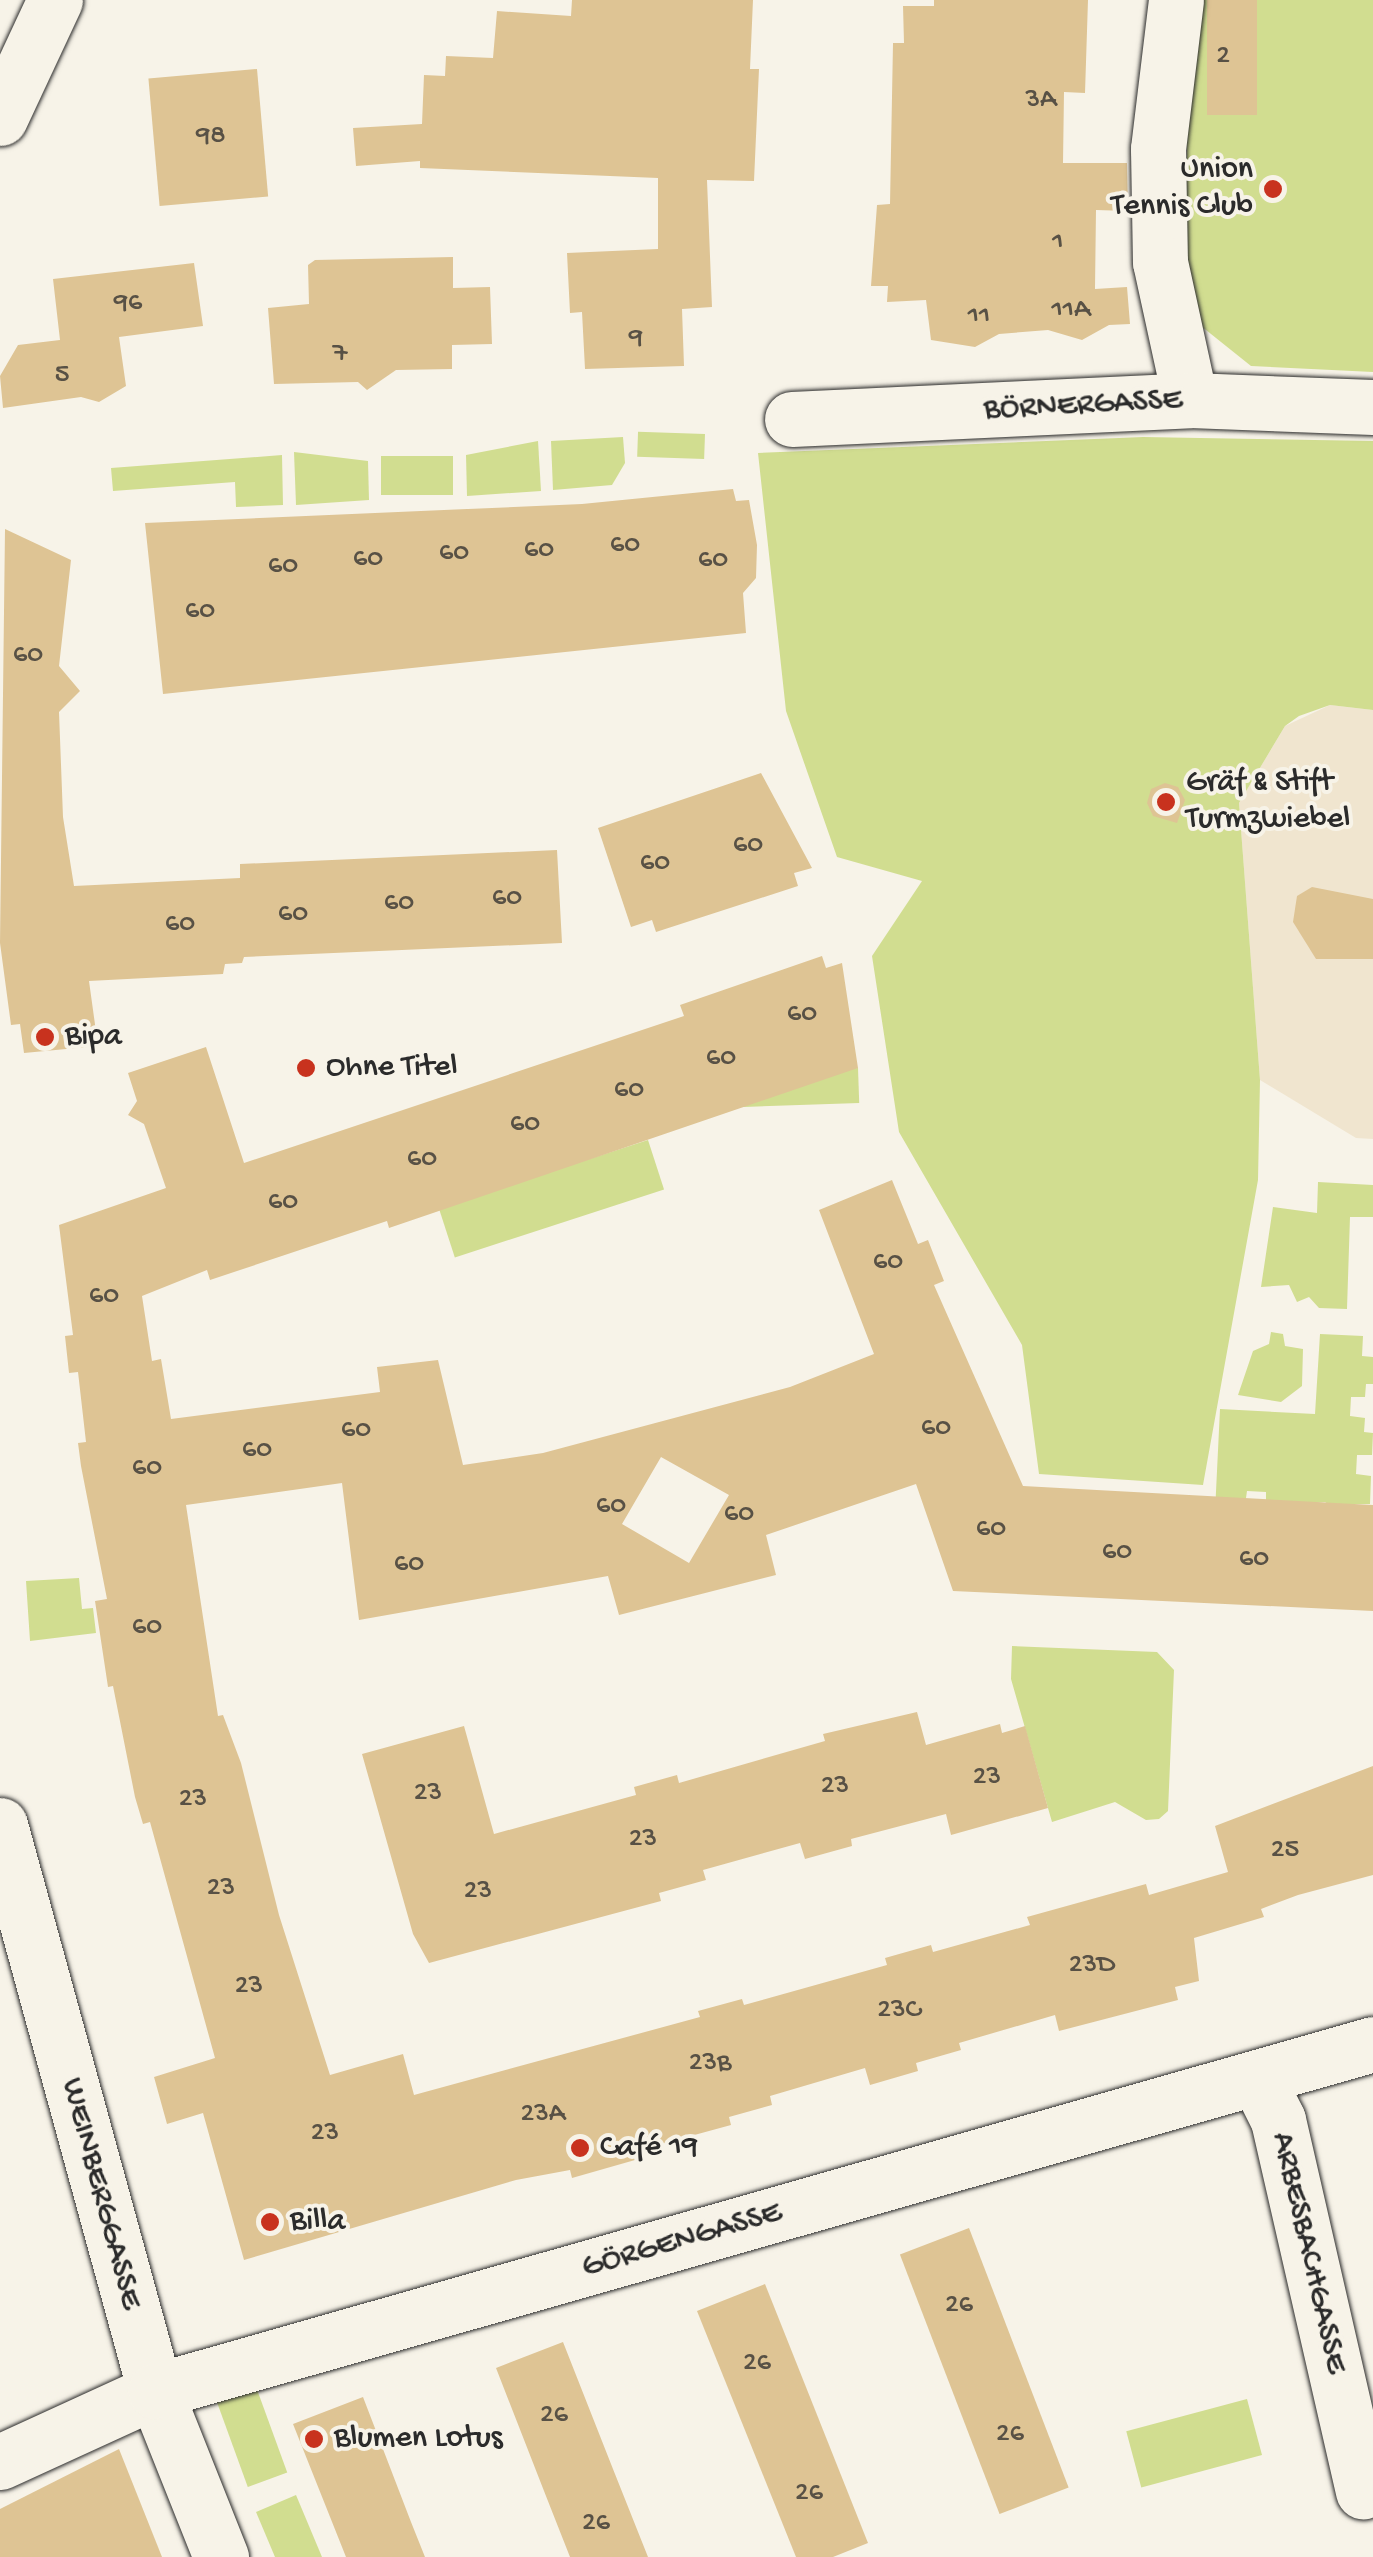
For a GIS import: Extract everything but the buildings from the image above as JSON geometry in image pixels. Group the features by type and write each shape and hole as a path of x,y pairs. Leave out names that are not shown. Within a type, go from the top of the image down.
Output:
{"street":[{"path":"0,118 55,0"},
{"path":"1176,0 1158,149 1160,262 1190,400"},
{"name":"BÖRNERGASSE","path":"792,419 1190,400 1373,407"},
{"name":"WEINBERGGASSE","path":"0,1825 155,2391 221,2557"},
{"name":"GÖRGENGASSE","path":"0,2462 155,2391 1373,2044"},
{"name":"ARBESBACHGASSE","path":"1257,2078 1278,2120 1363,2490"}],"shaded area":[{"path":"1330,705 1373,710 1373,1139 1356,1138 1260,1080 1239,803 1285,726"}],"green space":[{"name":"Union Tennis Club","path":"1190,0 1373,0 1373,372 1251,366 1201,326 1184,297"},
{"path":"638,432 705,434 704,459 637,457"},
{"path":"623,437 625,463 612,485 553,490 551,441"},
{"path":"1143,437 1373,441 1373,710 1330,705 1299,716 1285,726 1239,803 1260,1080 1258,1180 1203,1485 1039,1474 1022,1345 899,1132 872,956 922,881 837,857 786,711 758,453"},
{"path":"538,441 541,491 467,496 466,455"},
{"path":"294,452 368,461 369,500 296,505"},
{"path":"282,455 283,505 236,507 235,482 113,491 111,468"},
{"path":"381,456 453,456 453,495 381,495"},
{"path":"858,1068 859,1103 689,1109 688,1074"},
{"path":"648,1140 664,1189 455,1257 439,1208"},
{"path":"1318,1182 1373,1185 1373,1217 1350,1217 1347,1309 1319,1308 1309,1297 1297,1302 1289,1285 1261,1287 1273,1207 1317,1213"},
{"path":"1271,1332 1283,1334 1285,1346 1303,1349 1302,1386 1281,1402 1238,1395 1253,1351 1269,1344"},
{"path":"1320,1334 1363,1336 1362,1356 1373,1357 1373,1384 1366,1384 1365,1397 1351,1397 1350,1416 1365,1418 1364,1432 1373,1433 1372,1455 1357,1455 1356,1474 1371,1476 1370,1504 1353,1504 1352,1519 1325,1502 1266,1506 1266,1492 1247,1491 1245,1505 1215,1512 1220,1409 1315,1414"},
{"path":"79,1578 82,1609 93,1608 96,1633 30,1641 26,1581"},
{"path":"1012,1646 1157,1652 1174,1670 1168,1811 1159,1819 1146,1820 1115,1802 1052,1822 1011,1679"},
{"path":"251,2373 287,2473 248,2487 212,2387"},
{"path":"1247,2399 1262,2455 1141,2487 1126,2431"},
{"path":"296,2495 322,2557 275,2557 256,2512"}],"place":[{"name":"Union Tennis Club","path":"1273,189"},
{"name":"Gräf & Stift Turmzwiebel","path":"1166,802"},
{"name":"Bipa","path":"45,1037"},
{"name":"Ohne Titel","path":"306,1068"},
{"name":"Café 19","path":"580,2148"},
{"name":"Billa","path":"270,2222"},
{"name":"Blumen Lotus","path":"314,2439"}]}
